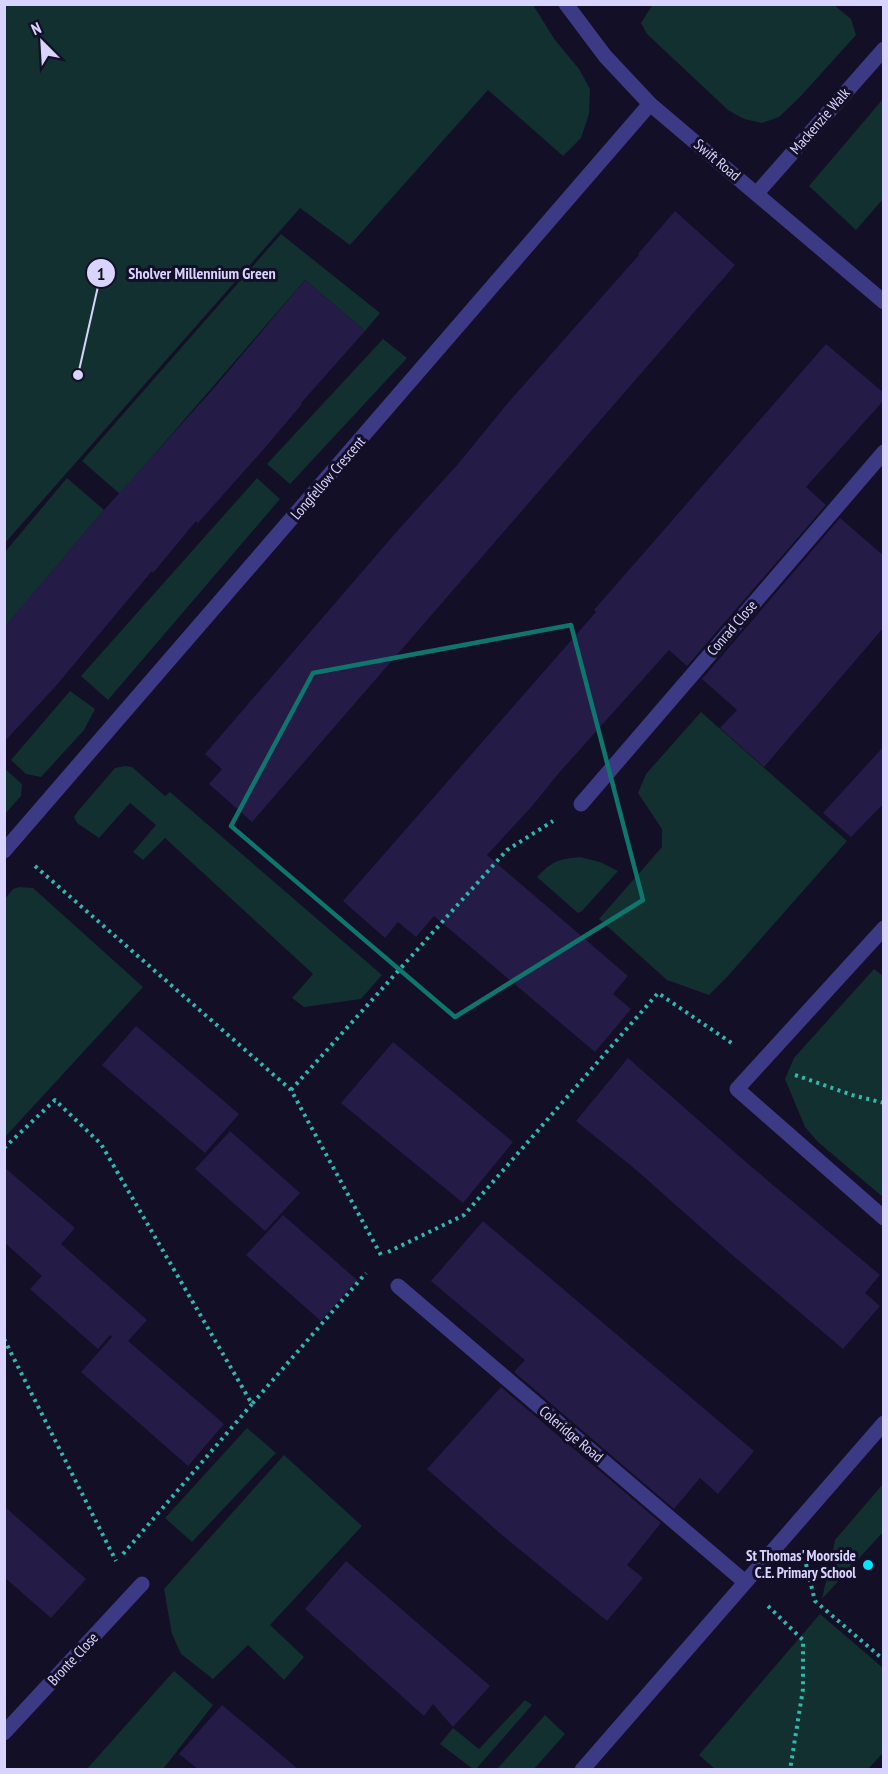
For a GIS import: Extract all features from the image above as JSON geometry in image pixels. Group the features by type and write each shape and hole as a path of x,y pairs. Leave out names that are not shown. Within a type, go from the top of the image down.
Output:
{"street":[{"name":"Swift Road","path":"566,4 605,56 650,104 884,302"},
{"name":"Mackenzie Walk","path":"757,193 884,49"},
{"name":"Longfellow Crescent","path":"7,848 650,104"},
{"name":"Conrad Close","path":"581,804 884,452"},
{"path":"884,928 737,1089 884,1218"},
{"name":"Coleridge Road","path":"398,1286 745,1582"},
{"path":"582,1770 884,1423"},
{"name":"Bronte Close","path":"4,1733 142,1584"}],"path":[{"path":"291,1090 507,850 581,804"},
{"path":"7,848 291,1090 398,1286"},
{"path":"4,1339 117,1562 381,1256 464,1215 658,993 760,1063 852,1095 884,1102"},
{"path":"4,1148 55,1100 101,1144 252,1404"},
{"path":"795,1525 815,1600 884,1660"},
{"path":"745,1582 803,1640 803,1689 790,1770"}],"highlighted area":[{"path":"571,625 643,900 455,1017 231,826 313,673"}],"green space":[{"path":"5,4 533,5 555,40 579,69 590,89 589,114 581,138 563,156 488,90 350,245 300,208 5,543"},
{"path":"653,4 834,5 851,19 856,35 779,117 762,123 744,119 728,110 647,34 641,23"},
{"path":"883,99 883,199 856,230 809,186"},
{"path":"281,234 380,313 365,331 305,280 120,494 82,461"},
{"path":"383,339 407,358 290,484 267,464"},
{"path":"67,478 104,510 5,627 5,552"},
{"path":"257,478 280,499 108,700 81,676"},
{"path":"70,691 95,709 84,730 41,777 26,774 11,760"},
{"path":"701,712 847,841 709,995 667,980 599,919 662,847 662,829 638,793 646,774"},
{"path":"132,767 165,796 170,792 382,975 361,999 304,1007 292,998 313,974 165,838 143,860 133,852 156,825 130,803 99,838 77,823 74,817 78,811 115,768"},
{"path":"5,769 22,784 21,796 5,814"},
{"path":"580,857 600,862 618,871 578,913 537,877 556,862"},
{"path":"33,888 143,987 5,1137 5,899 13,889"},
{"path":"874,969 884,977 883,1197 818,1142 805,1127 785,1079 794,1058"},
{"path":"247,1428 276,1453 192,1542 165,1518"},
{"path":"284,1455 362,1526 270,1625 304,1657 284,1680 248,1645 213,1679 181,1654 172,1634 164,1589"},
{"path":"883,1484 883,1532 822,1599 832,1568 835,1540"},
{"path":"820,1614 883,1668 883,1753 868,1769 715,1769 699,1755"},
{"path":"174,1671 213,1705 163,1769 87,1769"},
{"path":"525,1700 532,1705 476,1769 440,1744 453,1728 479,1749"},
{"path":"545,1715 565,1734 534,1769 497,1769"}],"building":[{"path":"675,211 735,265 252,822 209,784 222,769 205,754"},
{"path":"305,280 365,331 263,450 198,523 196,521 153,573 152,571 55,687 4,742 4,627 104,510 214,388"},
{"path":"826,344 884,393 884,400 806,487 826,505 687,666 669,650 487,855 628,976 613,994 631,1009 595,1052 434,916 416,937 398,922 385,938 343,901 596,612 594,610"},
{"path":"840,518 884,556 884,627 764,767 720,728 737,710 702,679"},
{"path":"884,746 884,803 851,837 823,813"},
{"path":"136,1026 239,1114 205,1153 102,1065"},
{"path":"393,1042 513,1142 463,1203 341,1103"},
{"path":"628,1058 747,1163 880,1275 865,1293 880,1306 843,1349 635,1169 576,1121"},
{"path":"230,1131 300,1193 265,1231 195,1169"},
{"path":"4,1167 75,1228 61,1244 147,1320 128,1341 224,1424 188,1466 81,1372 112,1337 110,1335 98,1349 30,1289 42,1276 4,1242"},
{"path":"283,1215 357,1280 321,1321 246,1255"},
{"path":"483,1221 754,1451 718,1494 700,1478 674,1509 514,1372 525,1360 431,1281"},
{"path":"501,1387 661,1523 627,1565 643,1578 607,1621 502,1535 427,1469"},
{"path":"4,1506 86,1579 51,1618 4,1577"},
{"path":"346,1561 490,1686 453,1727 433,1704 424,1716 305,1609"},
{"path":"222,1705 299,1770 199,1770 179,1754"}],"place":[{"name":"Sholver Millennium Green","path":"78,375"},
{"name":"St Thomas' Moorside C.E. Primary School","path":"868,1565"}]}
